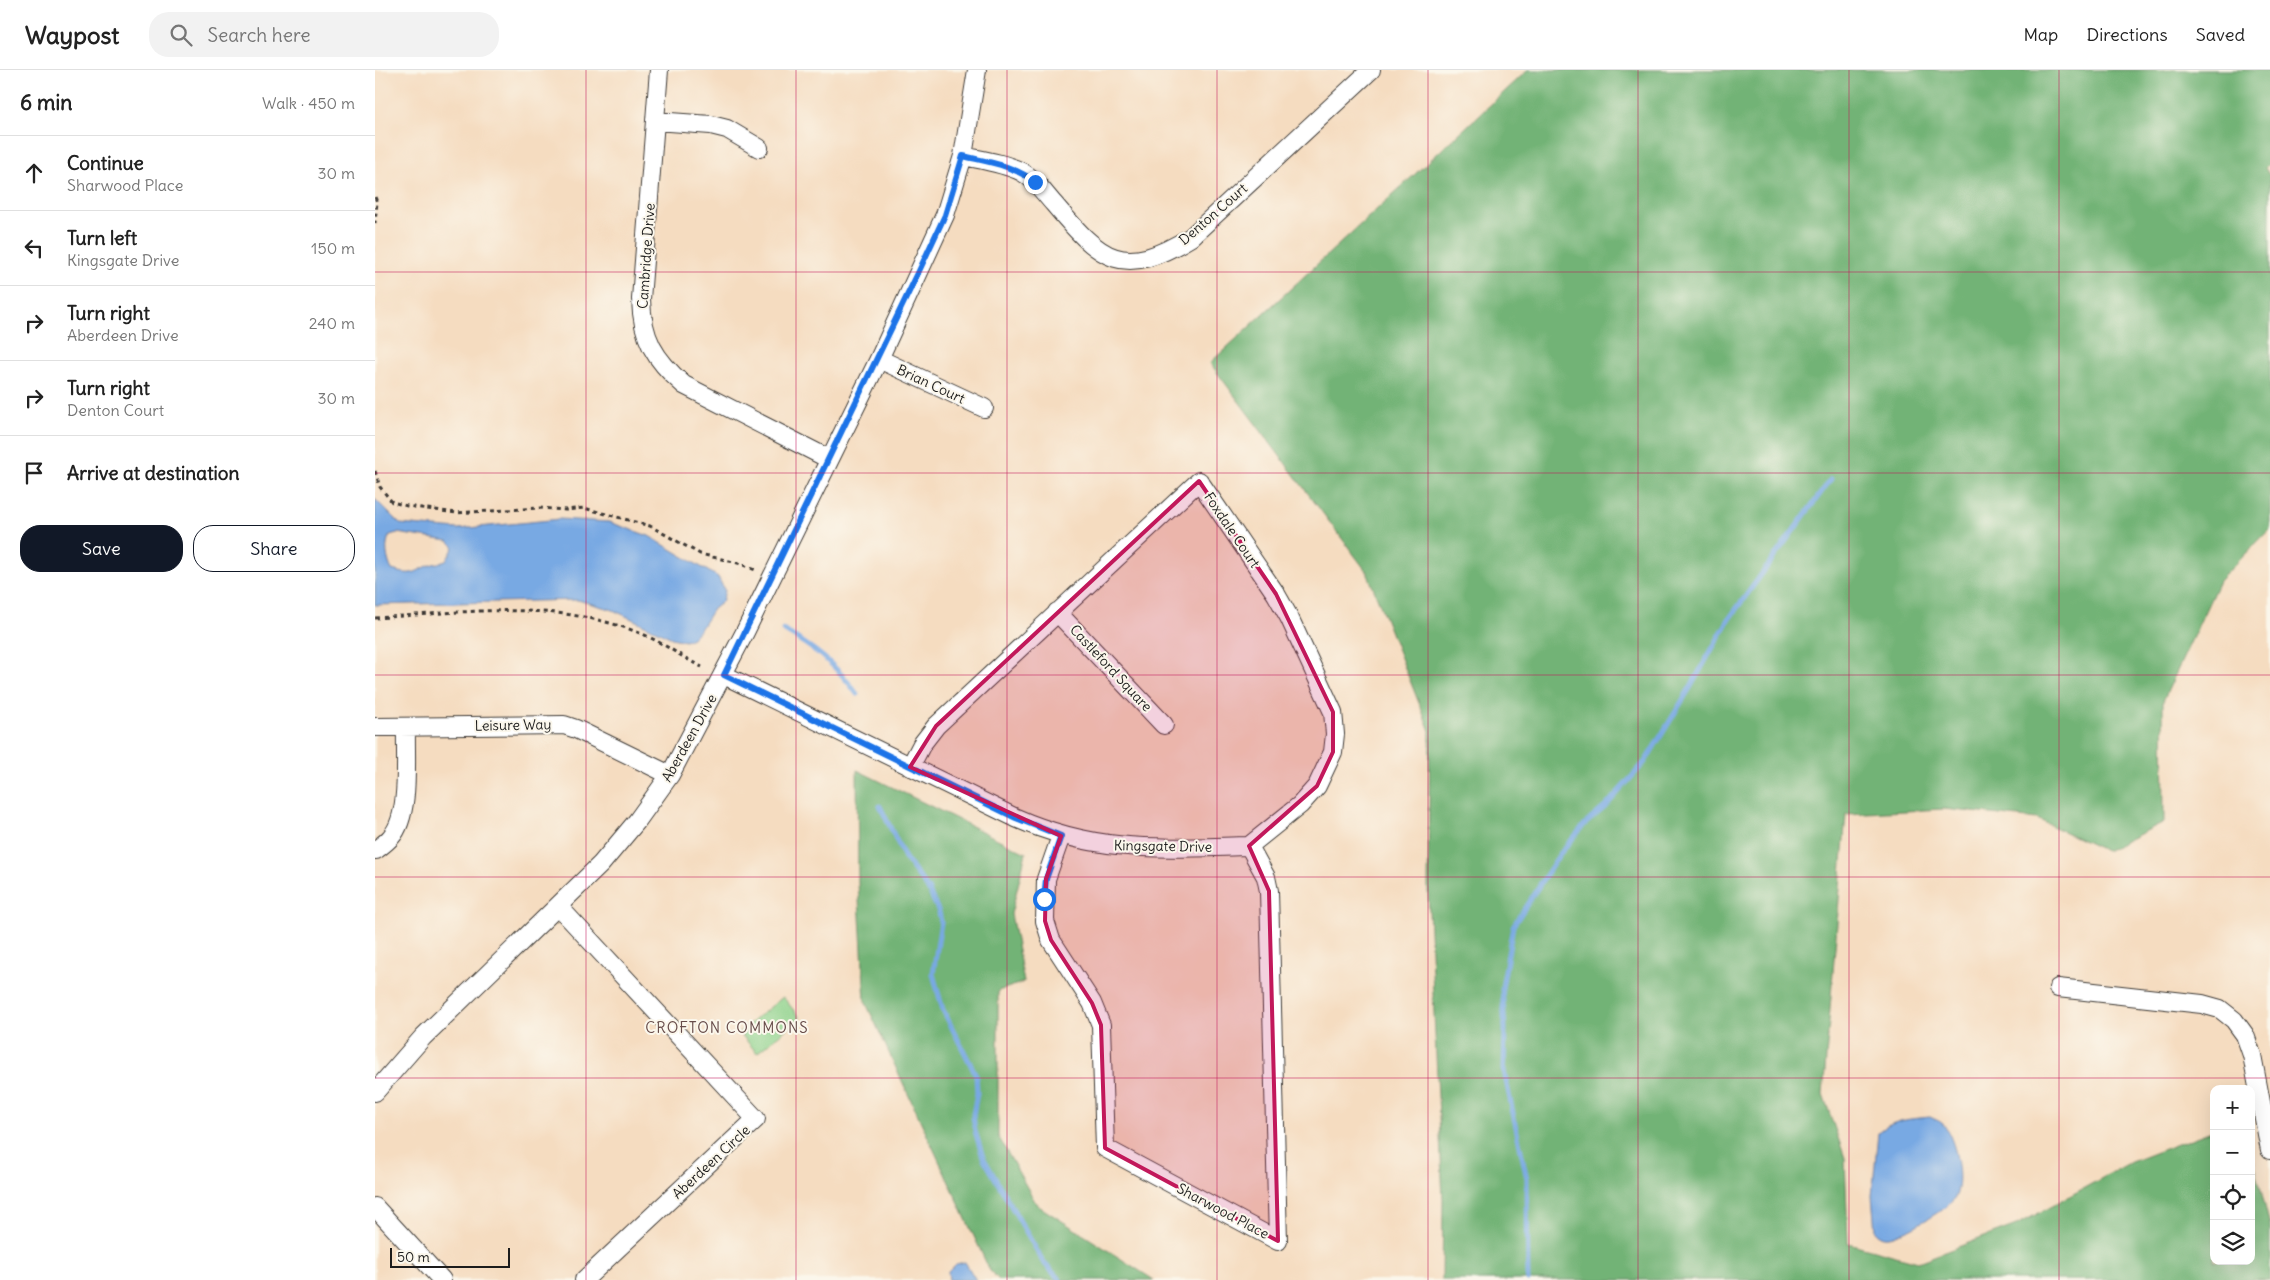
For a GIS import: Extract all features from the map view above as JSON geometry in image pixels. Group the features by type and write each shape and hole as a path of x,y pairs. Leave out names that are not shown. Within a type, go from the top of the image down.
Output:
{"street":[{"name":"Cambridge Drive","path":"659,70 641,298 642,319 647,337 655,354 666,370 683,385 829,460"},
{"name":"Aberdeen Drive","path":"375,1092 423,1037 601,864 631,828 670,775 724,675 879,359 945,215 963,156 977,70"},
{"name":"Denton Court","path":"963,156 1007,166 1022,172 1035,182 1081,237 1095,248 1108,256 1125,261 1141,260 1173,249 1191,238 1371,70"},
{"path":"656,121 711,125 727,129 759,148"},
{"name":"Brian Court","path":"879,359 984,408"},
{"name":"Foxdale Court","path":"910,767 922,744 936,726 1199,481 1276,594 1333,712 1335,734 1333,752 1317,786 1300,805 1249,846"},
{"name":"Castleford Square","path":"1057,612 1164,725"},
{"name":"Kingsgate Drive","path":"724,675 1016,818 1061,836 1118,847 1249,846"},
{"name":"Leisure Way","path":"375,727 564,725 576,728 670,775"},
{"path":"376,850 392,837 400,822 404,805 405,728"},
{"name":"Sharwood Place","path":"1061,836 1046,879 1045,921 1051,940 1092,1003 1101,1025 1105,1148 1278,1241 1269,891 1266,877 1249,846"},
{"name":"Aberdeen Circle","path":"559,906 756,1119 585,1280"},
{"path":"2058,988 2202,1004 2220,1009 2234,1020 2245,1035 2252,1055 2270,1150"},
{"name":"Aberdeen Drive","path":"375,1073 423,1037"},
{"path":"375,1207 443,1280"}],"path":[{"path":"375,197 377,202 375,223"},
{"path":"375,471 380,487 392,502 456,513 539,508 592,510 650,526 701,554 738,563 772,577"},
{"path":"375,618 501,609 589,616 662,643 679,656 702,667"}],"highlighted area":[{"path":"1199,481 1276,594 1333,712 1333,752 1317,786 1249,846 1269,891 1278,1241 1105,1148 1101,1025 1092,1003 1051,940 1045,921 1046,879 1061,836 910,767 936,726"}],"green space":[{"path":"1528,70 2270,70 2270,163 2265,168 2270,176 2270,529 2219,581 2163,701 2164,822 2106,851 2037,819 1944,809 1846,814 1823,1094 1845,1158 1848,1243 1918,1262 2019,1224 2131,1162 2210,1132 2210,1265 2255,1265 2255,1166 2270,1226 2270,1280 1442,1280 1443,1199 1428,890 1430,731 1367,572 1210,363"},
{"path":"857,770 1026,853 1011,914 1024,982 998,991 998,1136 1037,1205 1154,1280 999,1280 990,1271 865,1001 858,883"},
{"path":"783,997 800,1018 757,1053 739,1032"}],"water":[{"path":"375,499 400,524 458,529 560,519 609,522 649,536 718,577 725,591 722,602 713,609 692,638 685,641 672,638 613,610 578,600 375,605","holes":["397,533 448,541 454,547 446,561 432,564 412,573 392,570 387,552 387,543 390,535"]},
{"path":"1930,1117 1943,1124 1952,1140 1959,1171 1958,1190 1955,1198 1944,1208 1914,1227 1889,1237 1883,1237 1875,1231 1872,1196 1878,1133 1896,1122"},
{"path":"965,1262 976,1280 949,1280 948,1272 956,1264"}],"waterway":[{"path":"1528,1280 1527,1179 1504,1071 1505,1028 1502,988 1513,926 1559,855 1585,824 1605,807 1645,762 1729,619 1831,479"},
{"path":"783,630 824,657 857,694"},
{"path":"880,806 905,858 928,889 939,912 941,922 933,974 943,1010 976,1075 977,1093 973,1115 975,1131 983,1157 1044,1263 1060,1280"}],"district":[{"name":"CROFTON COMMONS","path":"727,1028"}],"route":[{"path":"1035,182 1022,172 1007,166 963,156 945,215 879,359 724,675 1016,818 1061,836 1046,879 1044,899"}]}
